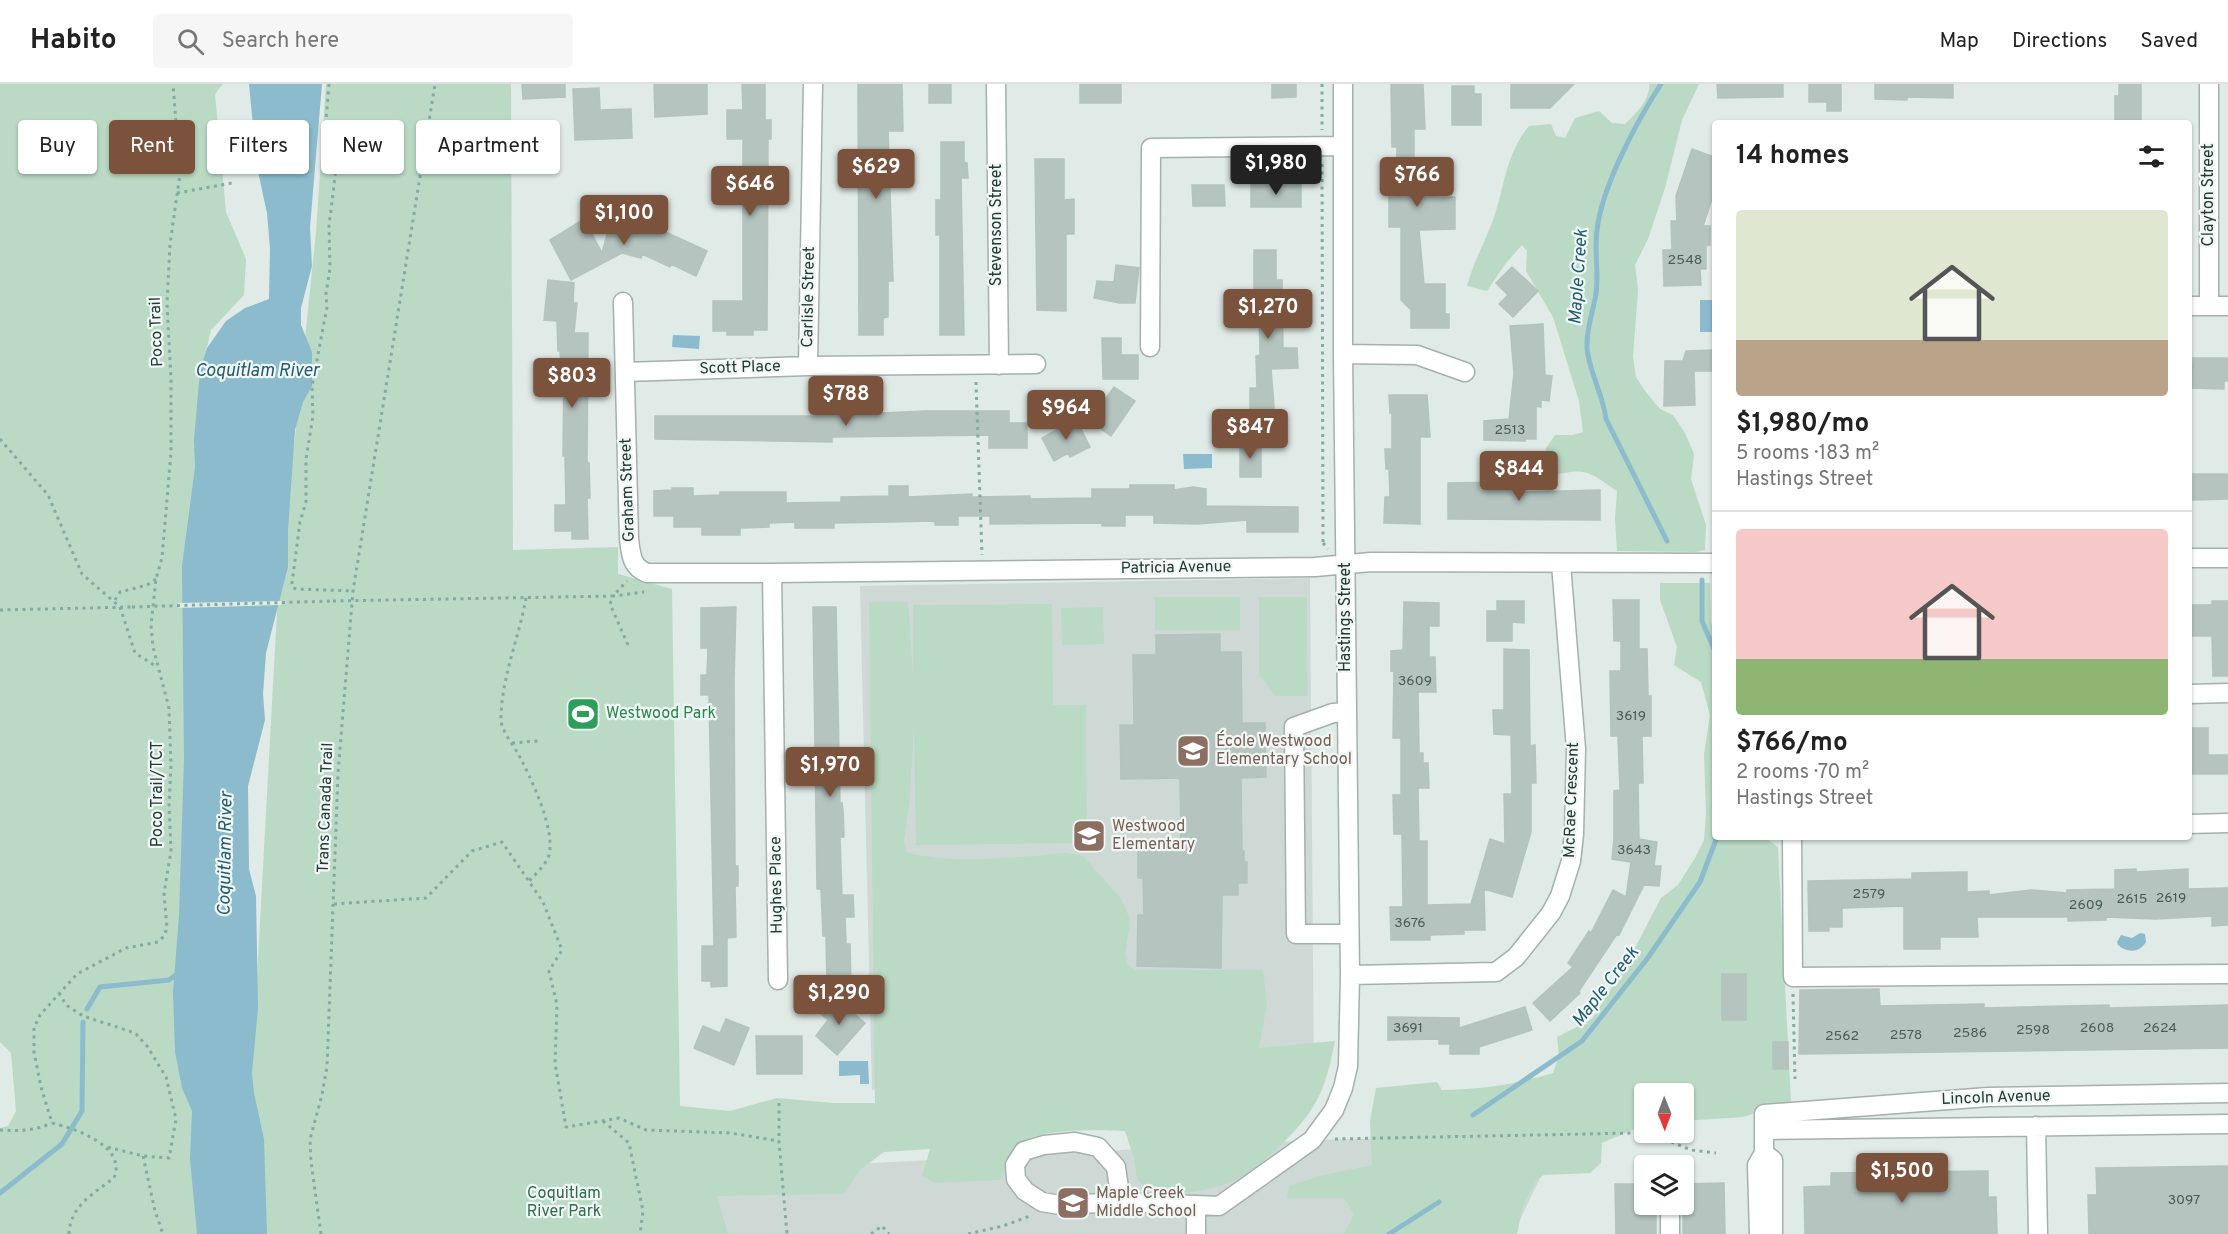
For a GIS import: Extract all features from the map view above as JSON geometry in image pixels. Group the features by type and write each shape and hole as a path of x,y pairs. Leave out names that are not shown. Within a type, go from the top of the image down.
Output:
{"street":[{"name":"Carlisle Street","path":"808,366 813,84"},
{"name":"Stevenson Street","path":"996,84 999,365"},
{"name":"Hastings Street","path":"1121,1202 1116,1167 1098,1147 1075,1142 1044,1145 1024,1151 1015,1165 1016,1179 1025,1191 1042,1202 1060,1205 1121,1202 1219,1206 1312,1140 1334,1110 1343,1088 1348,1066 1350,975 1343,354 1343,84"},
{"name":"Clayton Street","path":"2209,84 2209,306"},
{"path":"1150,347 1151,148 1343,146"},
{"name":"Graham Street","path":"623,302 629,539 632,559 638,569"},
{"path":"2192,306 2228,306"},
{"path":"1343,354 1417,355 1465,372"},
{"name":"Scott Place","path":"625,372 808,366 1036,364"},
{"path":"2192,558 2228,558"},
{"name":"Patricia Avenue","path":"638,569 657,574 1315,567 1371,562 1561,564 1712,562"},
{"name":"McRae Crescent","path":"1350,975 1496,972 1507,966 1537,932 1560,896 1571,861 1574,834 1576,749 1561,564"},
{"name":"Hughes Place","path":"772,573 778,980"},
{"path":"2192,694 2228,693"},
{"path":"1346,712 1333,713 1294,727 1296,934 1349,934"},
{"path":"2192,824 2228,823"},
{"path":"1792,840 1793,977 2228,975"},
{"name":"Lincoln Avenue","path":"1764,1122 1988,1097 2228,1093"},
{"path":"1759,1234 1757,1165 1764,1153 1764,1122"},
{"name":"Lincoln Avenue","path":"1764,1122 2036,1126 2228,1124"},
{"path":"2036,1126 2038,1234"},
{"path":"1764,1153 1773,1160 1773,1234"},
{"path":"1196,1205 1196,1234"},
{"path":"1670,1215 1670,1234"}],"path":[{"name":"Poco Trail","path":"156,579 162,558 171,452 171,380 166,304 170,244 180,174 173,84"},
{"path":"328,84 326,120 334,148 336,169 329,226 330,268 326,294 327,307 312,386 313,416 306,459 306,502 300,522 292,583 293,588 297,589 353,591"},
{"name":"Trans Canada Trail","path":"321,1234 310,1139 327,1067 340,740 352,600 435,84"},
{"path":"1322,84 1323,549"},
{"path":"177,193 232,183"},
{"path":"976,365 983,560"},
{"path":"0,439 48,495 82,574 115,600 120,607 135,653 159,668"},
{"path":"628,645 610,604 613,596 638,569"},
{"path":"115,600 120,592 147,585 156,579"},
{"name":"Poco Trail/TCT","path":"52,1123 41,1087 33,1040 34,1028 40,1015 77,974 126,948 158,942 164,936 167,928 164,893 171,851 169,804 171,765 169,708 151,625 156,579"},
{"path":"0,610 352,600 613,596"},
{"path":"526,598 521,628 503,692 501,723 540,803 549,836 548,859 529,881"},
{"path":"512,743 538,741"},
{"path":"334,904 426,898 472,851 502,842 543,902 562,950 549,971 557,1005 555,1064 566,1127 619,1118 645,1130 730,1133 779,1141"},
{"path":"1793,977 1795,1079"},
{"path":"59,993 66,1005 83,1016 135,1033 147,1046 166,1077 176,1119 170,1158 143,1156 105,1147"},
{"path":"780,1103 779,1141 787,1234"},
{"path":"602,1120 629,1143 642,1211 640,1234"},
{"path":"0,1130 15,1131 41,1128 52,1123 60,1124 80,1132 105,1147 115,1157 117,1163 114,1178 87,1197 74,1213 69,1234"},
{"path":"1312,1140 1634,1133 1659,1137 1691,1150 1716,1153"},
{"path":"143,1156 155,1211 163,1234"},
{"path":"968,1234 1003,1226 1031,1215"},
{"path":"871,1234 882,1226 889,1234"}],"shaded area":[{"name":"Westwood Elementary","path":"1310,578 1314,1086 872,1090 860,586"},
{"name":"Maple Creek Middle School","path":"1561,1135 1513,1234 619,1234 618,1172 682,1173 1312,1140"}],"green space":[{"name":"Coquitlam River Park","path":"0,84 223,84 215,94 217,120 207,120 207,174 222,174 226,212 246,259 244,295 211,330 199,381 197,555 246,1177 277,612 316,232 321,158 321,174 404,174 404,120 324,120 326,84 511,84 511,120 416,120 416,174 511,174 513,550 618,547 618,574 672,589 680,1106 730,1111 777,1098 833,1103 875,1103 869,602 908,602 913,673 913,605 1052,604 1053,705 1086,705 1087,843 916,845 914,724 910,797 904,842 907,852 923,856 963,859 1066,853 1083,856 1119,896 1126,908 1130,922 1125,955 1128,965 1136,970 1263,970 1267,1004 1259,1048 1335,1041 1329,1068 1316,1102 1296,1129 1257,1166 1237,1179 1218,1186 1186,1193 1153,1191 1137,1179 1134,1158 1125,1131 1069,1131 1026,1140 1015,1150 1000,1180 935,1183 922,1176 930,1149 884,1152 860,1170 843,1194 717,1196 728,1234 0,1234 0,1128 8,1126 16,1111 11,1053 0,1042"},
{"path":"1649,84 1699,84 1682,120 1665,188 1648,239 1635,265 1638,290 1633,357 1636,377 1660,409 1673,415 1685,433 1694,454 1691,479 1706,525 1705,550 1696,552 1617,551 1615,519 1617,491 1586,473 1572,472 1551,476 1543,465 1546,448 1555,435 1573,435 1583,432 1579,401 1553,317 1526,271 1527,251 1522,245 1506,263 1487,291 1467,286 1493,220 1510,160 1529,126 1551,124 1556,136 1565,138 1575,118 1599,111 1612,123 1625,124 1645,101"},
{"path":"1660,583 1710,583 1712,840 1768,840 1778,847 1791,1102 1743,1117 1694,1120 1694,1083 1634,1083 1634,1129 1602,1143 1601,1163 1590,1173 1544,1175 1537,1179 1523,1206 1517,1234 1344,1234 1354,1214 1344,1198 1287,1198 1289,1186 1319,1176 1372,1165 1370,1121 1376,1088 1437,1082 1442,1090 1472,1089 1524,1081 1553,1073 1559,1056 1557,1037 1592,1019 1626,965 1661,898 1678,885 1704,840 1706,814 1704,754 1710,715 1701,682 1674,665 1677,647 1660,600"},
{"path":"1155,597 1240,597 1240,630 1155,630"},
{"path":"1259,597 1307,597 1307,696 1276,696 1259,675"},
{"path":"1103,607 1104,644 1062,645 1061,608"}],"water":[{"name":"Coquitlam River","path":"249,84 322,84 310,227 312,266 301,308 301,325 312,352 312,386 303,402 295,430 288,530 288,567 266,653 263,694 265,720 248,786 249,869 256,896 258,1008 252,1073 264,1139 267,1234 197,1234 190,1159 192,1111 182,1088 175,1052 173,992 179,916 184,759 182,566 195,467 194,440 200,371 207,348 226,321 245,308 269,299 270,249 267,213 259,174 309,174 309,120 252,120"},
{"path":"1700,300 1712,300 1712,332 1700,332"},
{"path":"673,335 700,336 699,349 672,347"},
{"path":"1183,454 1212,454 1212,468 1184,469"},
{"path":"2140,933 2145,934 2146,942 2137,950 2129,950 2118,945 2117,942 2121,935 2132,938"},
{"path":"839,1061 868,1061 869,1084 860,1084 860,1075 839,1076"}],"pier":[{"path":"282,601 281,605 178,608 178,603"}],"building":[{"path":"522,84 565,84 565,97 523,99"},
{"path":"654,84 707,84 707,114 655,117"},
{"path":"742,84 765,84 765,120 771,120 771,139 768,139 767,330 753,330 753,335 727,335 727,331 713,331 713,301 743,301 743,139 727,139 727,110 743,110"},
{"path":"858,84 902,84 903,131 888,131 893,281 888,281 888,317 883,318 883,335 859,335"},
{"path":"929,84 951,84 951,103 929,103"},
{"path":"1080,84 1121,84 1121,103 1080,103"},
{"path":"1272,84 1296,84 1296,97 1272,98"},
{"path":"1391,84 1423,84 1425,129 1414,129 1414,158 1437,158 1436,197 1455,197 1455,229 1419,230 1424,284 1445,284 1445,314 1449,314 1449,328 1411,328 1411,310 1401,300 1401,227 1389,227 1389,197 1396,197 1397,147 1392,147"},
{"path":"1511,84 1574,84 1550,108 1511,108"},
{"path":"1717,84 1783,84 1783,97 1718,98"},
{"path":"1809,84 1841,84 1841,111 1827,111 1827,102 1809,102"},
{"path":"1875,84 1953,84 1953,98 1875,99"},
{"path":"2119,84 2141,84 2141,120 2115,120 2115,96 2119,96"},
{"path":"1452,86 1474,86 1474,94 1481,94 1481,125 1452,125"},
{"path":"599,88 600,110 631,109 632,138 575,140 573,89"},
{"path":"941,142 964,142 964,162 967,163 968,178 961,178 964,335 940,335 940,235 936,235 936,200 941,200"},
{"path":"1692,149 1712,156 1712,199 1703,226 1710,226 1710,245 1706,246 1706,269 1700,269 1701,285 1664,286 1663,250 1672,250 1671,221 1677,221 1676,196"},
{"path":"1035,159 1064,159 1064,200 1074,199 1074,234 1066,234 1066,311 1037,310"},
{"path":"1251,184 1301,184 1301,207 1251,207"},
{"path":"1192,185 1224,185 1225,206 1193,206"},
{"path":"613,213 651,220 650,225 707,251 696,276 642,254 641,258 622,253 571,280 550,240 584,219 602,253"},
{"path":"1254,250 1276,250 1276,280 1282,280 1283,348 1297,348 1298,368 1271,369 1274,406 1273,431 1250,431 1250,388 1257,388 1256,356 1260,355 1259,305 1254,305"},
{"path":"1116,265 1139,268 1135,303 1120,303 1094,298 1097,281 1114,282"},
{"path":"1512,267 1538,291 1513,317 1499,304 1508,295 1496,283"},
{"path":"548,280 574,283 573,303 577,303 574,333 588,333 587,463 589,463 590,498 587,498 588,539 572,539 572,531 555,531 555,505 566,505 565,456 563,456 564,368 561,368 560,351 558,351 557,321 544,320"},
{"path":"1543,324 1545,375 1552,376 1549,401 1541,400 1541,407 1536,406 1536,439 1484,440 1484,421 1509,419 1514,373 1510,326"},
{"path":"1102,338 1121,338 1121,355 1138,355 1138,379 1103,379"},
{"path":"1712,350 1712,371 1694,371 1695,405 1664,406 1665,361 1683,361 1686,351"},
{"path":"2193,358 2228,358 2228,381 2224,381 2224,389 2192,388"},
{"path":"1114,387 1135,401 1111,436 1090,421"},
{"path":"1389,395 1427,395 1430,437 1420,437 1420,524 1384,523 1385,497 1390,497 1389,469 1386,469 1385,449 1392,449 1392,413 1390,413"},
{"path":"926,411 1009,411 1009,423 1027,423 1027,448 989,448 989,435 832,437 832,442 655,439 655,416 812,416"},
{"path":"1076,419 1090,447 1070,457 1068,453 1054,461 1042,438"},
{"path":"1240,444 1261,444 1261,477 1240,477"},
{"path":"1524,469 1524,492 1600,490 1600,520 1448,519 1448,483 1504,482 1504,470"},
{"path":"2193,474 2228,474 2228,499 2193,500"},
{"path":"1130,485 1174,485 1174,490 1193,487 1206,489 1206,506 1298,507 1298,532 1247,532 1247,520 1197,524 1154,523 1154,515 1125,515 1125,526 1102,526 1102,523 990,524 990,516 958,516 958,525 935,525 935,521 834,523 834,528 795,528 795,522 769,523 769,527 740,528 740,535 702,535 702,527 674,527 674,516 654,516 654,491 672,490 672,488 693,488 693,496 720,495 720,492 786,492 786,503 841,502 841,497 889,496 889,486 908,486 908,497 972,494 972,497 1030,496 1030,499 1092,498 1092,489 1130,489"},
{"path":"1613,600 1639,600 1639,649 1647,649 1648,696 1651,696 1651,736 1642,736 1643,783 1638,783 1639,839 1657,842 1654,866 1661,866 1659,886 1644,885 1619,935 1617,934 1579,991 1580,993 1550,1021 1533,1003 1573,967 1568,963 1589,931 1591,933 1613,890 1626,897 1631,862 1612,859 1614,791 1620,790 1618,736 1611,736 1610,671 1621,671 1621,641 1614,641"},
{"path":"1497,601 1524,601 1524,623 1512,622 1512,641 1487,641 1487,611 1497,611"},
{"path":"2212,601 2228,601 2228,676 2213,676 2212,636 2192,636 2192,605 2212,605"},
{"path":"1404,602 1439,603 1439,626 1429,626 1429,657 1435,657 1436,692 1418,692 1419,753 1423,753 1423,763 1428,763 1429,788 1418,788 1419,841 1427,841 1427,905 1471,904 1490,839 1505,844 1504,794 1512,794 1511,735 1494,734 1493,710 1504,710 1504,649 1529,650 1530,746 1535,745 1536,783 1531,783 1531,832 1512,897 1484,889 1485,930 1464,930 1464,934 1430,935 1430,940 1391,940 1390,907 1403,907 1402,834 1394,834 1393,795 1401,795 1401,738 1393,738 1394,670 1391,671 1391,651 1403,650"},
{"path":"736,607 735,866 738,866 738,886 735,886 736,937 727,938 727,986 711,987 711,981 702,981 702,946 714,946 709,695 701,695 701,675 707,675 708,648 701,648 701,608"},
{"path":"813,607 836,607 840,803 842,803 843,810 844,837 840,837 842,895 853,895 854,917 845,917 846,944 850,944 851,984 827,984 826,936 823,936 821,889 817,889"},
{"name":"École Westwood Elementary School","path":"1220,634 1220,652 1241,652 1242,723 1265,723 1266,777 1241,778 1242,851 1244,851 1244,862 1247,862 1247,883 1238,883 1238,895 1222,895 1221,968 1137,966 1138,915 1144,915 1143,878 1138,878 1138,850 1181,849 1180,778 1121,779 1120,725 1134,725 1133,655 1156,655 1156,635"},
{"path":"2192,728 2208,728 2208,755 2228,755 2228,774 2192,774"},
{"path":"2136,869 2136,872 2188,869 2188,889 2228,888 2228,925 2212,926 2212,916 2155,919 2106,917 2106,920 2068,921 2068,917 1977,917 1978,937 1940,937 1940,949 1904,949 1904,906 1842,908 1842,927 1829,927 1829,931 1809,931 1808,881 1912,879 1912,873 1967,872 1967,892 1989,891 1989,895 2031,890 2067,893 2067,890 2115,889 2115,870"},
{"path":"1722,974 1746,974 1746,1020 1722,1020"},
{"path":"1879,989 1880,1006 1984,1004 1984,1008 2109,1005 2109,1008 2228,1005 2228,1048 1799,1054 1800,990"},
{"path":"835,998 865,1023 837,1055 816,1036 828,1020 821,1014"},
{"path":"1525,1007 1532,1030 1479,1047 1479,1054 1450,1054 1450,1044 1439,1044 1439,1039 1388,1040 1388,1017 1459,1018 1459,1028"},
{"path":"726,1019 749,1028 734,1065 694,1048 703,1026 720,1033"},
{"path":"756,1036 802,1036 802,1074 757,1074"},
{"path":"1773,1042 1788,1042 1788,1069 1773,1069"},
{"path":"2228,1166 2228,1234 2089,1234 2088,1195 2097,1195 2096,1168"},
{"path":"1988,1171 1988,1197 1996,1197 1997,1234 1805,1234 1804,1187 1831,1186 1831,1173"},
{"path":"1724,1183 1725,1234 1683,1234 1683,1215 1694,1215 1694,1184"},
{"path":"1615,1184 1634,1184 1634,1215 1656,1215 1656,1234 1616,1234"}],"waterway":[{"name":"Maple Creek","path":"1661,84 1622,154 1600,213 1596,238 1597,286 1587,348 1606,419 1667,541"},
{"name":"Maple Creek","path":"1702,580 1702,621 1712,644"},
{"name":"Maple Creek","path":"1473,1115 1582,1041 1647,959 1700,882 1716,840"},
{"path":"87,1009 100,987 169,980 180,972"},
{"path":"0,1193 62,1144 82,1111 83,1022"},
{"name":"Maple Creek","path":"1389,1234 1439,1202"}],"place":[{"name":"Westwood Park","path":"583,714"},
{"name":"École Westwood Elementary School","path":"1193,751"},
{"name":"Westwood Elementary","path":"1089,836"},
{"name":"Maple Creek Middle School","path":"1073,1203"}]}
